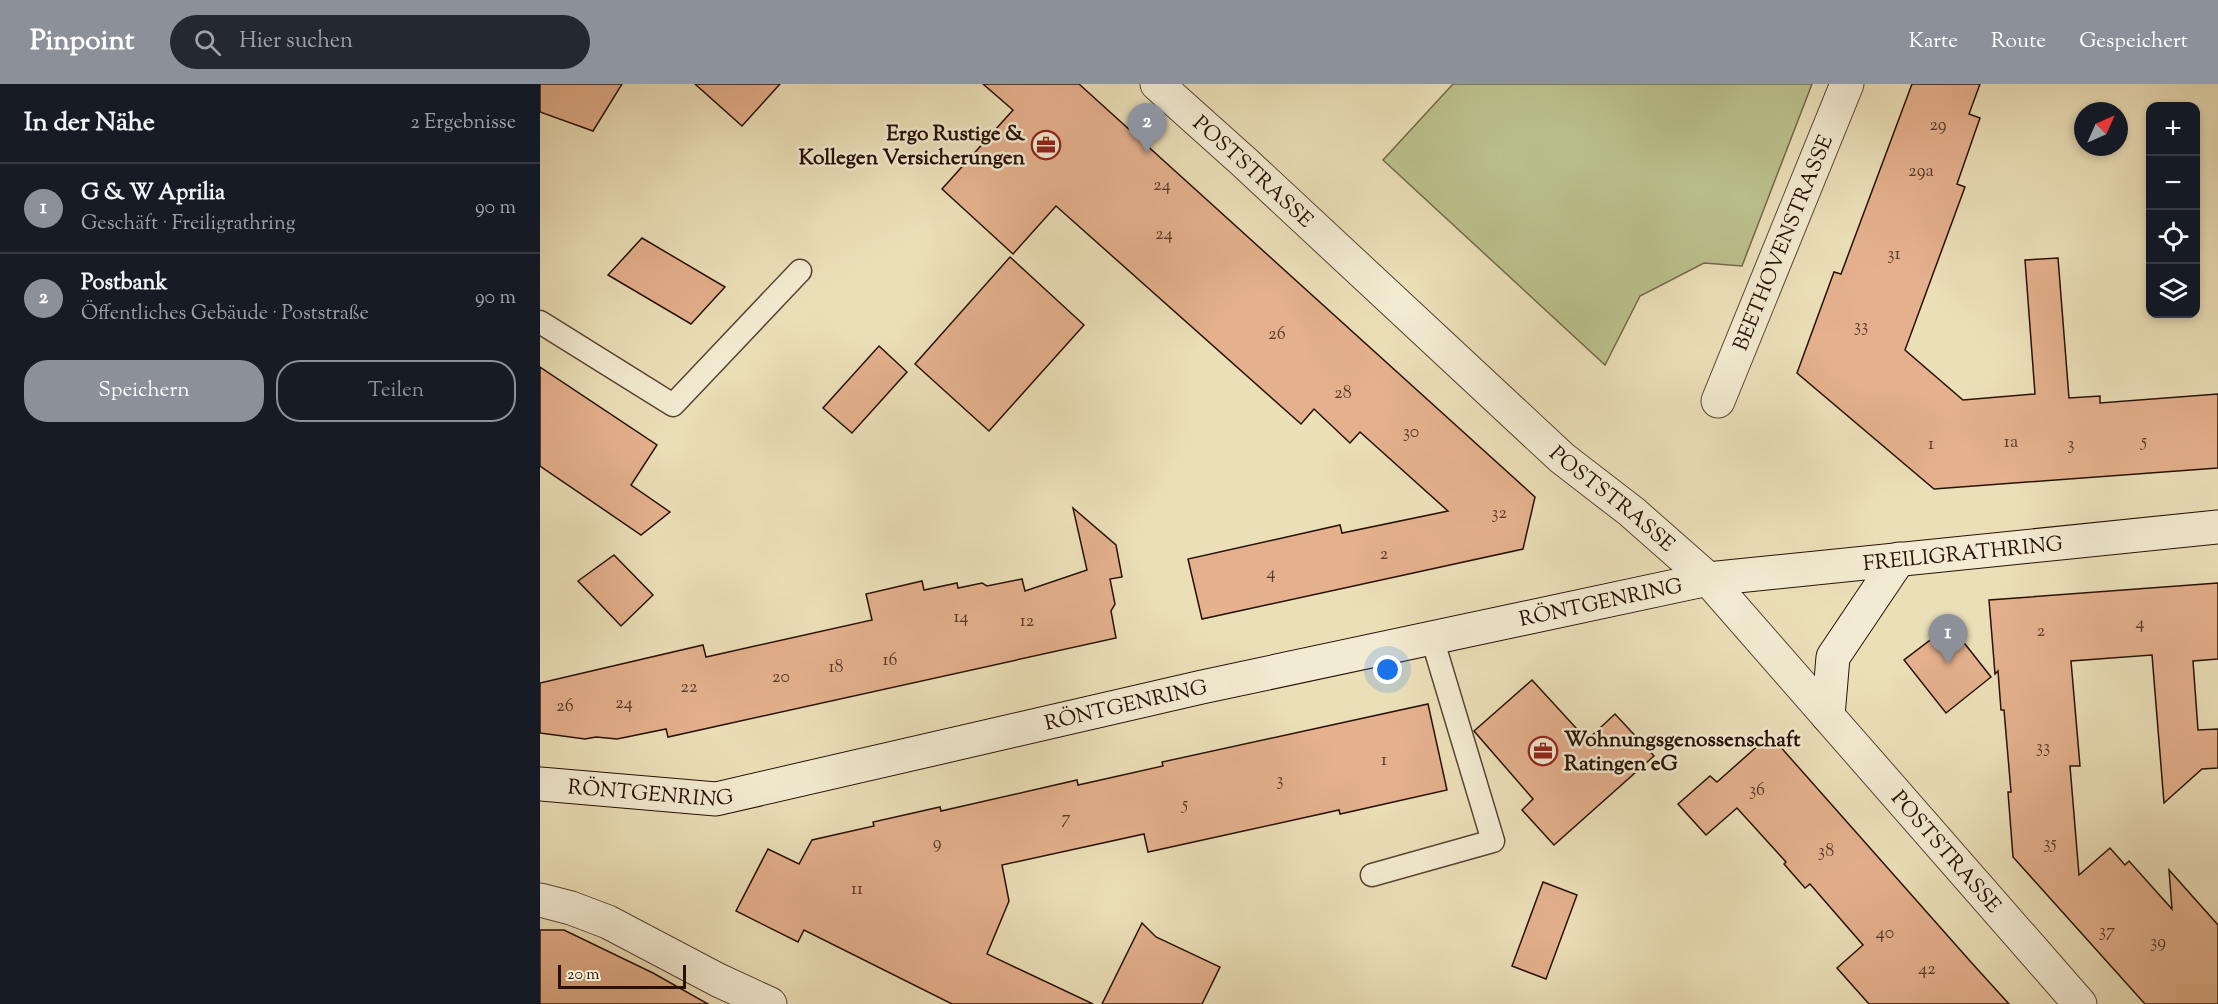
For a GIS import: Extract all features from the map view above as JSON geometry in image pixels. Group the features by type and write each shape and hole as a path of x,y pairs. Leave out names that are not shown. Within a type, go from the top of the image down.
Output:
{"street":[{"name":"POSTSTRASSE","path":"1157,84 1562,458 1632,512 1708,579 2080,1004"},
{"name":"BEETHOVENSTRASSE","path":"1718,401 1847,84"},
{"name":"FREILIGRATHRING","path":"1708,579 2218,527"},
{"path":"1828,716 1833,657 1899,559"},
{"name":"RÖNTGENRING","path":"540,784 716,799 1202,687 1708,579"},
{"path":"540,900 571,908 608,922 718,980 770,1004"}],"lane":[{"path":"540,322 673,405 800,271"},
{"path":"1372,875 1493,842 1432,638"}],"green space":[{"path":"1453,84 1812,84 1742,266 1704,263 1640,296 1605,365 1383,160"}],"building":[{"path":"540,84 622,84 593,131 540,112"},
{"path":"695,84 780,84 742,126"},
{"path":"983,84 1079,84 1535,497 1523,549 1202,619 1188,559 1340,525 1342,533 1448,511 1360,432 1350,443 1314,409 1301,424 1056,206 1013,254 942,189 1013,110"},
{"path":"1912,84 1980,84 1969,114 1980,118 1957,184 1965,187 1905,350 1963,400 2035,394 2025,260 2058,258 2069,398 2100,396 2100,403 2218,394 2218,468 1934,489 1797,373 1834,272 1841,274"},
{"path":"642,238 725,287 691,324 608,275"},
{"path":"1010,257 1084,325 989,431 915,364"},
{"path":"879,346 907,372 852,433 823,408"},
{"path":"540,367 657,445 631,485 670,512 641,535 540,466"},
{"path":"1073,508 1116,545 1122,577 1110,579 1115,604 1111,611 1116,638 668,737 666,729 617,739 596,737 585,739 540,733 540,683 703,645 706,657 872,620 866,594 922,581 924,590 957,583 958,588 982,583 987,586 1022,579 1025,591 1087,570"},
{"path":"614,555 653,595 621,626 578,581"},
{"path":"2218,583 2218,659 2193,661 2198,730 2218,729 2218,768 2202,769 2164,803 2152,655 2071,661 2080,766 2070,766 2079,875 2110,848 2125,865 2129,861 2172,909 2169,870 2218,925 2218,1004 2145,1004 2013,857 2008,792 2011,792 2004,710 2001,710 1998,671 1995,674 1989,600"},
{"path":"1950,625 1991,677 1946,713 1904,660"},
{"path":"1532,680 1587,740 1615,714 1654,756 1554,845 1522,810 1533,799 1474,731"},
{"path":"1428,704 1447,790 1340,814 1339,810 1148,852 1144,834 1002,865 1009,901 987,954 1093,1004 952,1004 804,930 798,942 736,911 768,849 799,864 812,840 874,826 873,822 940,807 941,811 1077,780 1078,785 1163,766 1162,762"},
{"path":"1770,735 2009,1004 1869,1004 1837,968 1863,945 1810,884 1805,888 1784,864 1786,862 1737,808 1706,835 1678,804 1710,776 1717,782"},
{"path":"1543,882 1577,895 1546,979 1512,966"},
{"path":"1142,923 1156,937 1220,967 1202,1004 1102,1004"},
{"path":"540,930 564,930 653,973 708,1004 540,1004"}],"place":[{"name":"Ergo Rustige & Kollegen Versicherungen","path":"1046,145"},
{"name":"Postbank","path":"1147,153"},
{"name":"G & W Aprilia","path":"1948,664"},
{"name":"Wohnungsgenossenschaft Ratingen eG","path":"1543,751"}]}
